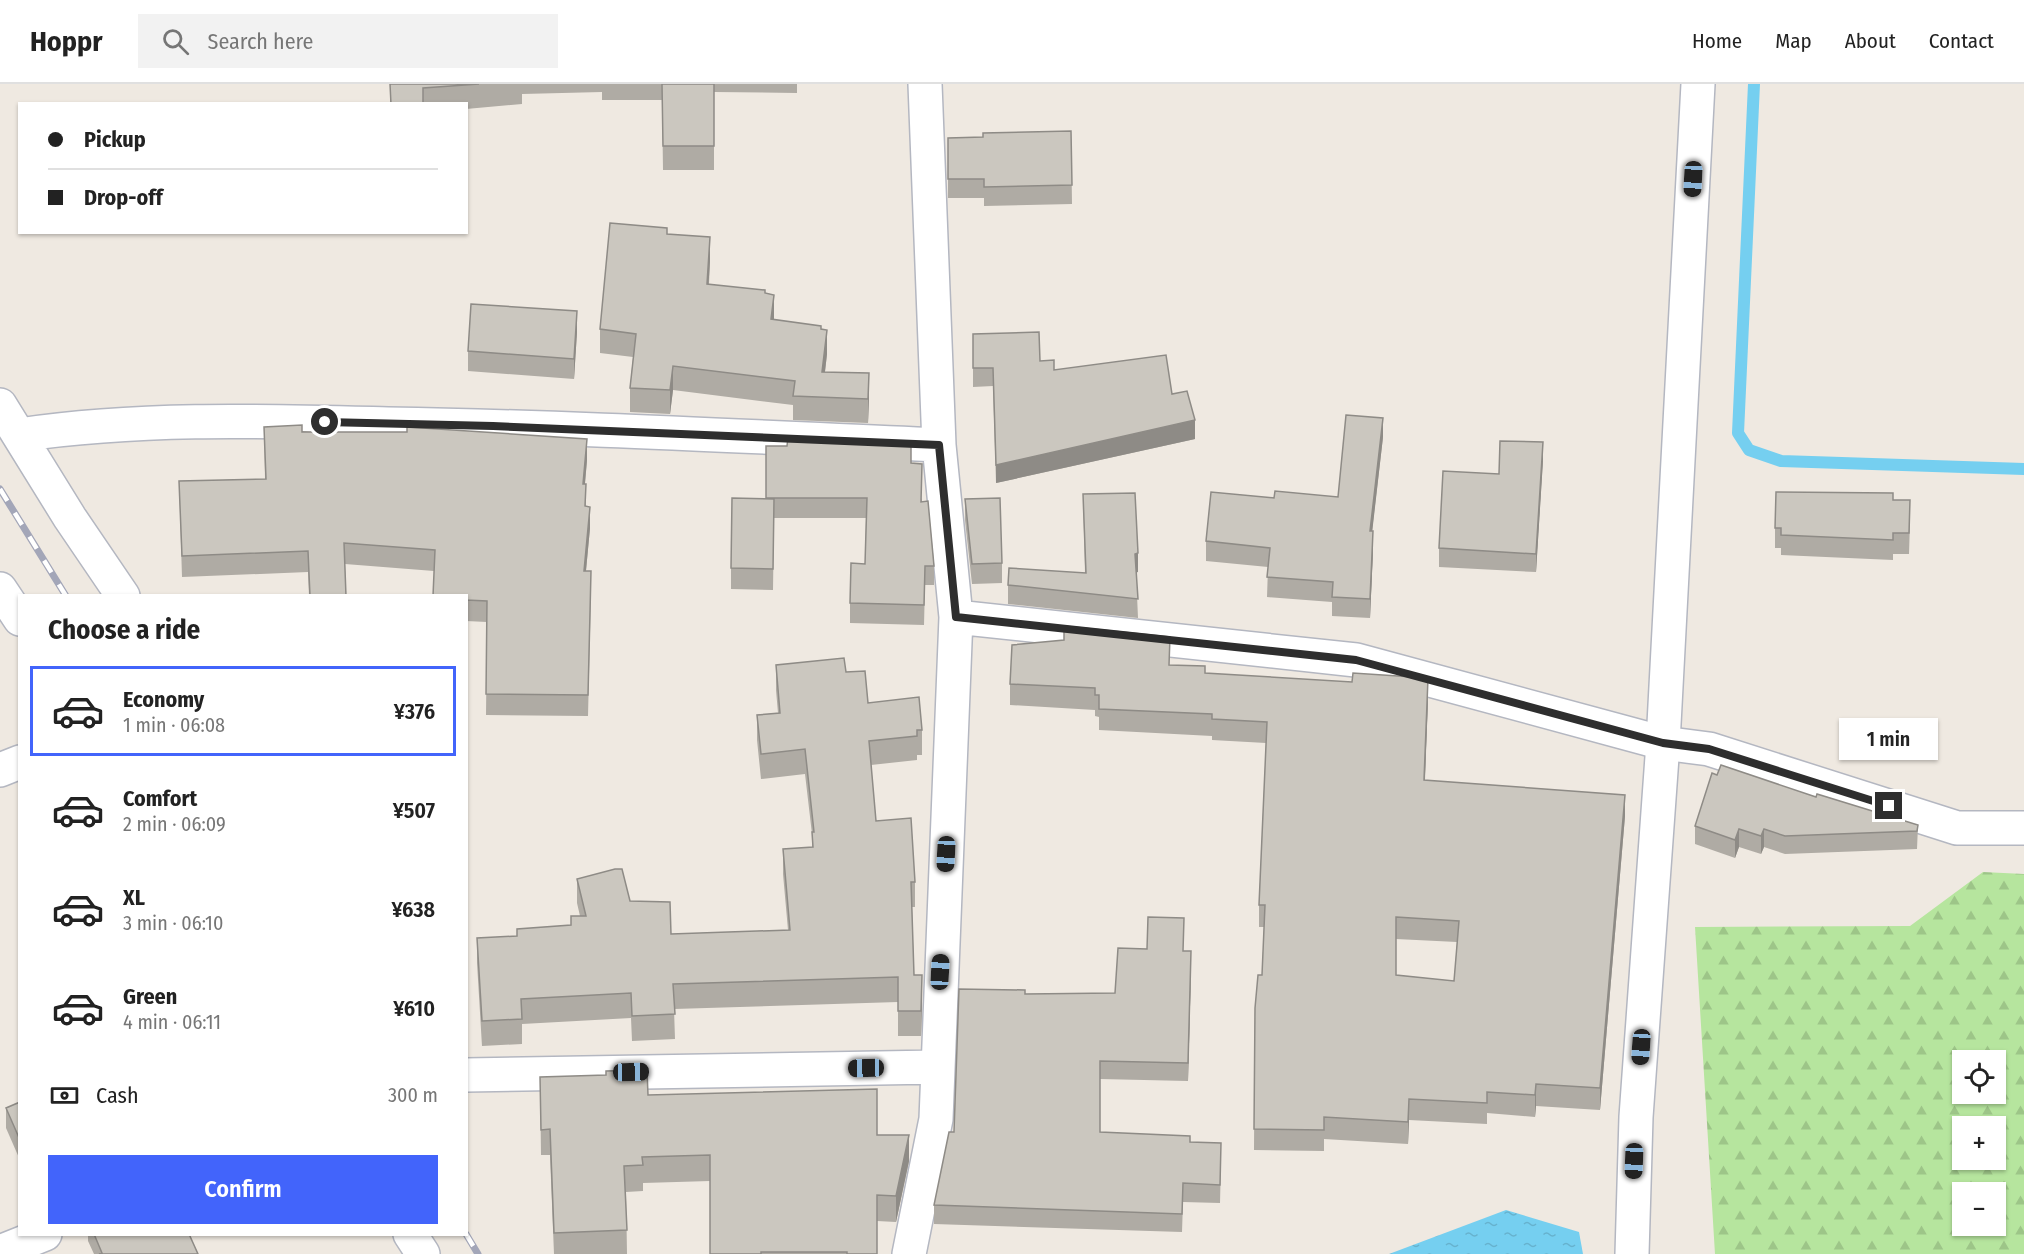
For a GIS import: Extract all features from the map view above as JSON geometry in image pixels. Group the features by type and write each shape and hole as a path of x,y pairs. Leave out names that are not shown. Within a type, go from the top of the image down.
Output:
{"street":[{"path":"909,1254 936,1119 936,1067 956,617 939,445 925,84"},
{"path":"1632,1254 1636,1117 1663,743 1698,84"},
{"path":"0,405 122,594"},
{"path":"19,435 76,426 253,421 493,426 939,445"},
{"path":"0,589 18,616"},
{"path":"956,617 1356,660 1663,743 1709,749 1957,828 2024,828"},
{"path":"0,770 18,763"},
{"path":"468,1076 936,1067"},
{"path":"0,1252 40,1236"},
{"path":"411,1236 423,1254"}],"green space":[{"path":"1983,872 2024,874 2024,1254 1715,1254 1695,927 1910,926"}],"water":[{"path":"1506,1210 1579,1232 1583,1254 1389,1254"}],"building":[{"path":"390,84 479,84 423,88 423,102 391,102"},
{"path":"662,84 714,84 714,146 663,146"},
{"path":"1071,131 1072,185 984,187 984,179 948,179 948,138 983,137 983,133"},
{"path":"610,223 667,228 667,234 710,237 707,284 765,290 765,293 774,295 771,319 821,326 821,329 827,330 822,372 869,373 868,399 793,396 795,381 673,366 670,390 630,388 636,334 600,329"},
{"path":"471,304 577,311 574,359 468,351"},
{"path":"1039,332 1040,361 1054,360 1054,370 1166,355 1172,394 1187,391 1195,420 996,465 993,368 973,368 973,334"},
{"path":"1346,415 1383,418 1370,531 1373,531 1370,599 1332,597 1333,582 1267,577 1270,548 1206,541 1211,492 1274,498 1275,491 1338,497"},
{"path":"302,425 302,432 407,432 407,427 587,439 583,484 586,484 585,506 590,507 584,571 591,571 588,695 486,694 487,601 468,600 468,594 433,594 435,550 344,543 346,594 310,594 308,551 182,556 179,481 266,479 264,427"},
{"path":"788,437 911,443 911,463 922,464 921,502 928,501 934,566 925,566 924,605 850,603 851,563 865,564 867,498 766,498 766,446 787,446"},
{"path":"1500,441 1543,442 1536,554 1439,548 1443,471 1499,474"},
{"path":"1776,492 1893,493 1893,500 1910,500 1909,533 1893,533 1893,540 1781,535 1781,528 1775,528"},
{"path":"1135,493 1138,599 1008,585 1009,568 1086,573 1083,494"},
{"path":"732,498 774,499 773,569 731,568"},
{"path":"1000,498 1002,563 972,564 965,499"},
{"path":"1064,626 1170,637 1169,665 1205,666 1205,673 1352,682 1353,673 1428,678 1424,780 1625,795 1600,1088 1536,1084 1535,1095 1487,1092 1487,1103 1409,1099 1408,1122 1324,1117 1324,1130 1254,1129 1255,1008 1258,975 1262,975 1265,905 1259,905 1267,722 1212,719 1212,714 1099,709 1099,695 1095,695 1095,688 1010,684 1012,645 1064,640","holes":["1396,917 1459,921 1454,981 1396,975"]},
{"path":"844,658 846,672 865,671 868,703 919,697 922,730 917,730 917,736 869,741 876,821 911,818 915,882 911,882 914,975 922,975 921,1011 898,1011 898,977 673,984 675,1014 632,1016 631,993 521,999 522,1019 482,1021 477,938 517,936 517,929 571,925 571,916 586,916 577,879 622,869 630,901 670,902 671,934 790,930 783,849 813,847 812,832 814,832 805,749 761,754 757,715 780,713 776,665"},
{"path":"1721,765 1816,797 1817,794 1918,825 1917,831 1785,836 1764,829 1761,836 1739,829 1735,840 1695,826 1712,773 1717,775"},
{"path":"1148,917 1184,918 1183,951 1191,951 1188,1063 1100,1061 1100,1132 1190,1136 1190,1142 1221,1143 1220,1185 1183,1183 1182,1214 934,1205 949,1132 954,1132 959,989 1025,990 1025,994 1115,993 1118,948 1147,949"},
{"path":"647,1070 648,1095 877,1089 877,1135 909,1135 896,1196 877,1195 877,1254 761,1252 761,1254 710,1254 710,1155 642,1157 643,1165 624,1166 627,1230 554,1233 550,1129 541,1130 540,1077 606,1075 606,1071"},
{"path":"18,1103 18,1135 6,1108"},
{"path":"95,1236 190,1236 198,1254 99,1254 102,1253"}],"waterway":[{"path":"1754,84 1738,433 1749,450 1781,461 2024,469"}],"railway":[{"path":"0,489 65,594"},
{"path":"467,1236 478,1254"}],"route":[{"path":"325,422 493,426 939,445 956,617 1356,660 1663,743 1709,749 1889,806"}]}
